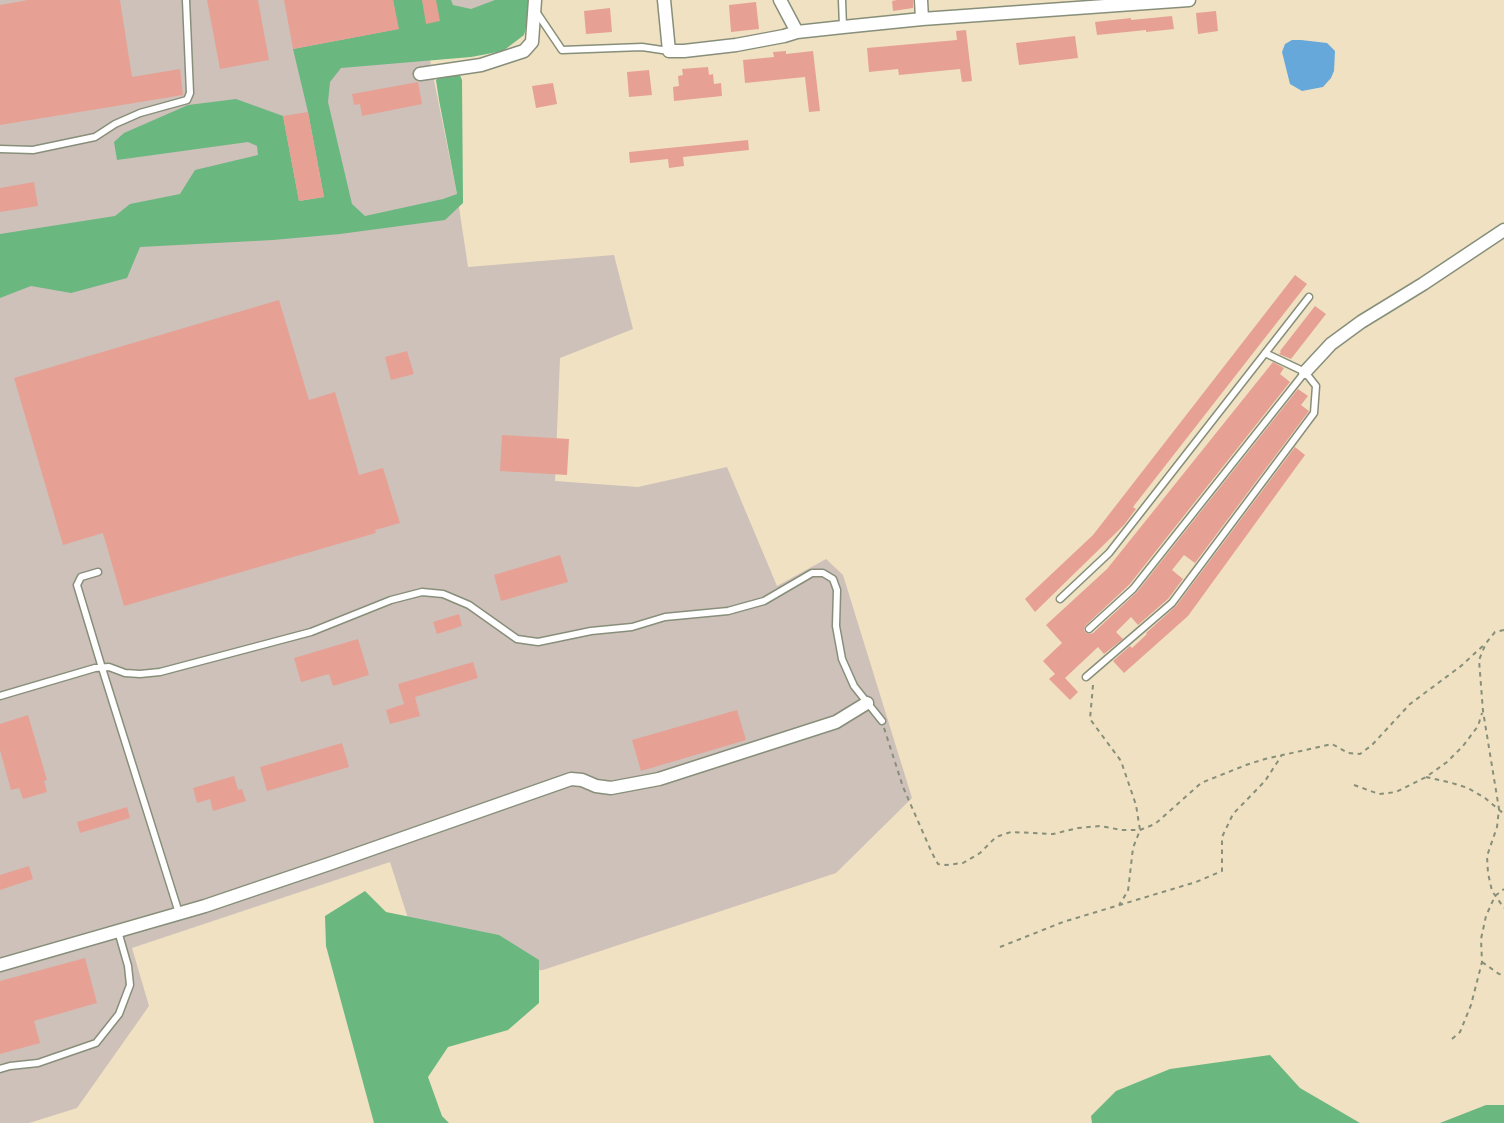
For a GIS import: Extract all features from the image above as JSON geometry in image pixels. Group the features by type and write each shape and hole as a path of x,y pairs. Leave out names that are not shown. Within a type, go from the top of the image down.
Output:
{"street":[{"path":"664,0 669,51 736,45 796,32 922,19 1095,4 1189,0"},
{"path":"780,0 796,32"},
{"path":"921,0 922,19"},
{"path":"420,74 481,66 524,51 532,42 535,5"},
{"path":"1305,372 1331,344 1504,230"},
{"path":"0,965 180,913 329,864 571,779 611,788 659,779 836,722 867,703"}],"lane":[{"path":"0,148 33,150 95,137 115,124 140,113 187,100 190,93 186,0"},
{"path":"842,0 843,27"},
{"path":"535,5 562,50 642,47 669,51"},
{"path":"1060,599 1109,553 1309,297"},
{"path":"1086,677 1172,603 1314,413 1316,386 1305,372 1265,353"},
{"path":"1089,629 1132,589 1305,372"},
{"path":"98,572 81,577 77,585 180,913"},
{"path":"0,696 95,668 109,667 125,673 140,674 160,672 311,632 391,600 422,592 443,594 469,605 517,639 538,642 591,631 632,627 665,617 728,611 764,601 812,573 823,573 833,579 837,590 836,626 842,659 854,686 882,721"},
{"path":"0,1069 38,1063 96,1043 119,1014 130,986 128,966 118,931"}],"path":[{"path":"882,721 903,787 938,864 946,865 963,862 980,853 996,837 1011,832 1053,834 1100,826 1140,830 1155,824 1201,783 1246,765 1282,755 1332,744 1348,753 1360,754 1372,745 1410,704 1461,666 1495,632 1504,630"},
{"path":"1486,642 1479,660 1483,711 1499,809 1497,827 1487,856 1488,873 1491,891 1504,908"},
{"path":"1094,670 1090,719 1121,761 1136,805 1140,830 1133,848 1128,891 1119,905"},
{"path":"1354,785 1379,794 1396,792 1425,777 1447,762 1463,746 1478,726 1483,711"},
{"path":"1000,947 1063,922 1196,882 1222,871 1222,837 1233,814 1265,781 1282,755"},
{"path":"1425,777 1468,788 1485,798 1504,814"},
{"path":"1452,1039 1460,1032 1471,1005 1482,962 1481,939 1486,916 1495,896 1504,889"},
{"path":"1482,962 1504,975"}],"shaded area":[{"path":"0,0 526,0 424,31 457,194 468,267 614,255 633,329 560,358 555,481 638,487 727,467 777,586 826,559 843,575 912,798 836,873 543,970 428,981 390,862 132,948 149,1006 77,1108 29,1123 0,1123"}],"green space":[{"path":"393,0 451,0 453,5 471,9 495,0 531,0 524,35 503,51 471,57 341,68 330,82 328,102 352,204 365,216 457,194 436,80 443,73 459,73 462,80 463,203 445,220 273,240 140,247 127,278 71,293 31,286 0,298 0,234 115,216 130,204 180,194 195,170 258,155 257,146 248,142 117,160 114,142 124,133 188,105 236,99 283,116 299,201 324,197 293,49 398,29"},
{"path":"365,891 386,912 499,935 539,960 539,1003 508,1030 448,1047 428,1077 442,1116 449,1123 374,1123 326,946 325,916"},
{"path":"1270,1055 1300,1088 1360,1123 1092,1123 1091,1116 1116,1091 1170,1069"},
{"path":"1486,1105 1504,1105 1504,1123 1440,1123"}],"water":[{"path":"1292,40 1327,43 1335,51 1334,71 1323,87 1302,91 1290,84 1282,52 1285,44"}],"building":[{"path":"28,0 120,0 132,77 180,69 183,95 0,125 0,5"},
{"path":"207,0 258,0 269,60 220,69"},
{"path":"284,0 393,0 399,29 293,49"},
{"path":"422,0 436,0 440,21 426,24"},
{"path":"913,0 913,8 893,11 892,1"},
{"path":"756,2 759,29 731,32 729,5"},
{"path":"610,8 612,32 586,34 584,11"},
{"path":"1216,11 1218,31 1198,34 1196,13"},
{"path":"1172,16 1174,29 1097,35 1095,22"},
{"path":"966,30 972,81 962,82 960,69 899,75 898,69 869,72 867,48 957,40 956,31"},
{"path":"1075,36 1078,58 1019,65 1016,43"},
{"path":"786,51 786,54 813,51 820,111 809,112 805,77 745,83 743,60 774,57 773,52"},
{"path":"708,67 709,75 713,74 714,84 721,83 722,96 674,101 673,87 679,86 678,76 683,75 682,69"},
{"path":"649,70 652,95 629,97 627,72"},
{"path":"418,82 422,104 362,116 360,104 354,105 352,94"},
{"path":"553,83 557,104 536,108 532,86"},
{"path":"308,112 324,197 299,201 283,116"},
{"path":"748,140 749,150 683,157 684,166 669,168 668,159 630,163 629,152"},
{"path":"34,182 38,206 0,212 0,188"},
{"path":"1295,275 1307,284 1133,507 1136,509 1124,525 1035,612 1025,599 1093,535"},
{"path":"279,300 309,400 335,392 359,475 383,468 400,523 375,530 376,533 124,606 103,533 63,545 14,378"},
{"path":"1315,306 1326,314 1291,359 1279,354 1280,351"},
{"path":"407,351 414,374 391,380 385,357"},
{"path":"1273,362 1284,368 1280,374 1290,382 1129,585 1085,626 1086,633 1093,633 1137,592 1298,389 1308,396 1301,405 1309,411 1195,563 1184,555 1172,570 1183,579 1168,599 1138,625 1131,617 1116,632 1123,639 1104,654 1098,647 1065,678 1078,692 1070,700 1049,679 1055,674 1043,661 1062,643 1046,625 1107,569"},
{"path":"502,435 569,439 567,475 500,471"},
{"path":"1295,447 1305,455 1188,616 1124,673 1113,661 1130,646 1132,648 1176,606"},
{"path":"560,555 568,582 501,601 494,575"},
{"path":"459,614 462,626 437,634 433,622"},
{"path":"358,639 369,675 333,686 329,674 301,682 294,658"},
{"path":"473,662 478,678 415,697 420,716 390,724 386,710 404,704 398,684"},
{"path":"737,710 746,740 641,771 632,740"},
{"path":"28,715 47,780 44,781 47,792 23,799 19,788 11,790 0,750 0,724"},
{"path":"342,743 349,767 267,791 260,767"},
{"path":"234,776 238,790 242,789 246,801 213,811 210,799 197,803 193,788"},
{"path":"127,807 130,818 80,833 77,822"},
{"path":"29,866 33,879 0,890 0,875"},
{"path":"85,958 97,1003 34,1021 40,1043 0,1054 0,981"}]}
